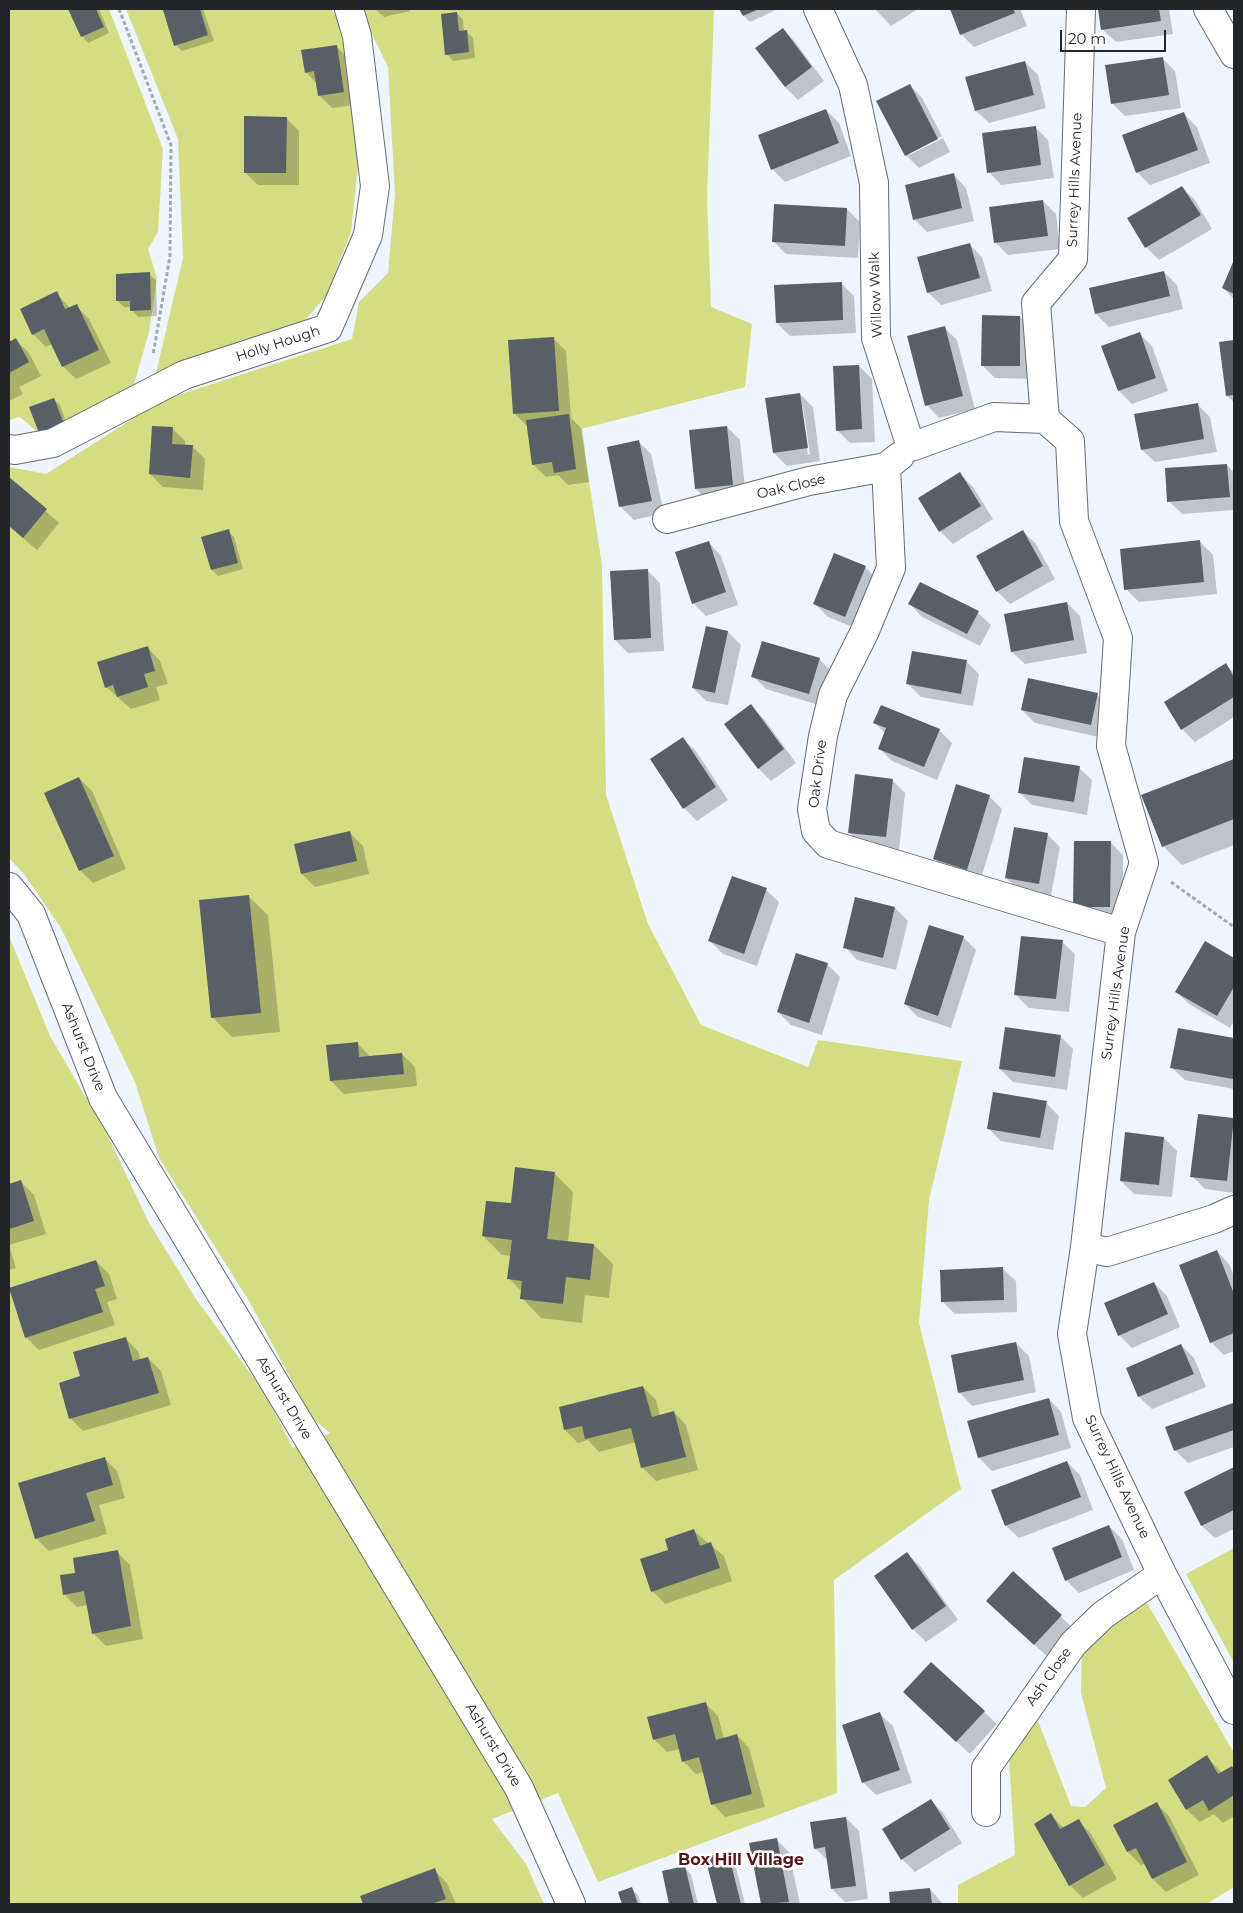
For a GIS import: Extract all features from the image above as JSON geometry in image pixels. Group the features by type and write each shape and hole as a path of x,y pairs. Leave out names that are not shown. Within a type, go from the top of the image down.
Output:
{"street":[{"name":"Holly Hough","path":"9,449 15,450 53,443 184,375 328,328 368,235 375,186 357,36 349,9"},
{"name":"Willow Walk","path":"818,9 853,85 863,130 874,183 876,338 911,447"},
{"name":"Surrey Hills Avenue","path":"1045,419 1036,303 1072,259 1081,9"},
{"path":"1208,9 1234,54"},
{"path":"911,447 994,417 1045,419 1070,441 1074,521 1118,638 1112,746 1144,863"},
{"name":"Oak Close","path":"667,519 809,482 886,467 911,447"},
{"name":"Oak Drive","path":"886,467 891,568 864,633 833,695 823,736 812,809 816,831 828,844 1121,932"},
{"name":"Surrey Hills Avenue","path":"1144,863 1121,932 1085,1247 1072,1334 1087,1418 1162,1574 1234,1710"},
{"name":"Ashurst Drive","path":"9,887 31,914 103,1098 519,1788 571,1904"},
{"path":"1085,1247 1107,1252 1214,1219 1234,1210"},
{"name":"Ash Close","path":"986,1812 986,1768 1073,1644 1102,1615 1162,1574"}],"path":[{"path":"119,9 170,146 170,256 155,351 136,400"},
{"path":"1144,863 1234,927"}],"green space":[{"path":"9,9 109,9 163,149 158,232 148,249 157,278 149,332 133,388 64,424 39,433 20,417 9,420"},
{"path":"126,9 332,9 346,39 358,165 351,232 326,296 301,325 155,377 183,258 178,139"},
{"path":"364,9 712,9 714,11 707,197 711,307 752,324 745,387 581,429 602,565 606,795 648,924 701,1025 808,1067 818,1040 962,1061 929,1200 919,1323 961,1489 834,1580 837,1793 598,1882 558,1793 492,1819 526,1864 544,1904 9,1904 9,936 50,1036 106,1132 148,1221 196,1299 264,1392 293,1448 330,1433 312,1418 249,1301 159,1158 135,1082 61,928 24,874 9,858 9,467 46,474 162,400 352,339 359,302 388,273 395,194 388,67 368,26"},
{"path":"1234,1548 1234,1663 1186,1574"},
{"path":"1147,1603 1234,1753 1234,1887 1206,1904 958,1904 958,1885 1015,1855 1008,1742 1033,1708 1071,1806 1085,1807 1106,1788 1081,1693 1082,1646"}],"building":[{"path":"68,9 96,9 104,27 81,37"},
{"path":"200,9 208,35 174,46 163,10"},
{"path":"739,9 759,9 743,16"},
{"path":"950,9 1013,9 1015,13 960,35"},
{"path":"1098,9 1159,9 1161,21 1101,30"},
{"path":"457,12 459,31 467,30 469,52 445,55 441,14"},
{"path":"783,28 812,67 785,87 755,48"},
{"path":"337,45 344,92 318,96 314,71 305,73 301,50"},
{"path":"1163,57 1169,95 1111,104 1105,65"},
{"path":"1025,61 1034,95 975,111 965,77"},
{"path":"910,84 938,139 905,156 876,101"},
{"path":"826,109 839,143 771,170 758,135"},
{"path":"1184,112 1198,150 1136,173 1122,135"},
{"path":"244,116 287,117 286,173 244,173"},
{"path":"1036,126 1041,165 987,173 982,133"},
{"path":"954,173 962,208 913,220 905,185"},
{"path":"1182,186 1201,215 1145,248 1127,218"},
{"path":"1043,200 1048,236 994,243 989,207"},
{"path":"774,204 847,208 845,246 772,242"},
{"path":"970,243 980,278 927,293 917,257"},
{"path":"1234,260 1234,294 1222,288"},
{"path":"1164,271 1170,296 1095,314 1089,288"},
{"path":"150,272 151,310 130,311 130,301 116,301 116,274"},
{"path":"842,282 843,320 776,323 774,285"},
{"path":"57,291 65,309 77,304 99,350 62,367 44,329 32,335 20,309"},
{"path":"982,315 1020,316 1020,366 981,366"},
{"path":"945,326 963,396 925,406 907,336"},
{"path":"1140,332 1156,378 1118,391 1101,346"},
{"path":"554,337 559,411 513,414 508,340"},
{"path":"16,338 29,362 9,373 9,342"},
{"path":"1234,340 1234,395 1226,396 1219,342"},
{"path":"859,365 862,429 836,431 833,366"},
{"path":"800,393 808,448 773,453 765,398"},
{"path":"54,398 64,424 39,433 29,407"},
{"path":"1198,403 1204,439 1141,450 1134,414"},
{"path":"569,414 576,469 554,473 552,462 532,465 526,420"},
{"path":"152,426 173,427 172,444 193,445 190,478 149,474"},
{"path":"727,426 733,485 695,489 689,430"},
{"path":"639,440 652,501 619,507 607,447"},
{"path":"1227,464 1230,497 1167,502 1165,468"},
{"path":"960,472 981,506 939,532 918,498"},
{"path":"9,477 47,509 23,538 9,526"},
{"path":"229,529 238,563 211,570 201,537"},
{"path":"1023,530 1043,566 996,592 976,556"},
{"path":"1200,540 1204,582 1124,590 1120,549"},
{"path":"709,541 726,592 692,604 675,552"},
{"path":"834,553 866,566 845,617 813,604"},
{"path":"648,569 651,638 614,640 610,571"},
{"path":"920,582 979,611 967,634 908,604"},
{"path":"1067,602 1074,640 1011,652 1004,614"},
{"path":"706,626 728,631 715,693 692,688"},
{"path":"762,641 820,658 809,694 751,677"},
{"path":"148,646 155,671 144,674 148,687 117,697 113,685 105,688 97,662"},
{"path":"912,651 967,660 961,694 906,684"},
{"path":"1226,663 1234,677 1234,697 1181,730 1164,702"},
{"path":"1028,678 1098,693 1091,725 1021,710"},
{"path":"751,704 784,749 758,769 724,724"},
{"path":"881,705 940,729 924,767 878,749 886,728 873,723"},
{"path":"683,737 716,787 683,809 650,759"},
{"path":"1024,757 1080,766 1074,802 1018,793"},
{"path":"1234,759 1234,819 1162,847 1141,795"},
{"path":"855,774 893,779 886,837 848,833"},
{"path":"79,777 114,856 79,871 44,793"},
{"path":"956,784 990,795 967,870 933,859"},
{"path":"1014,827 1048,833 1039,884 1005,878"},
{"path":"350,831 357,861 301,874 294,844"},
{"path":"1074,841 1111,841 1110,907 1073,907"},
{"path":"732,876 767,888 744,954 708,941"},
{"path":"249,895 261,1013 211,1018 199,900"},
{"path":"855,897 895,907 883,958 843,948"},
{"path":"929,925 964,936 938,1016 904,1004"},
{"path":"1021,936 1063,940 1056,999 1014,995"},
{"path":"1205,941 1234,958 1234,987 1217,1016 1175,992"},
{"path":"796,953 828,963 809,1023 777,1012"},
{"path":"1005,1027 1061,1035 1055,1077 999,1069"},
{"path":"1178,1028 1234,1038 1233,1079 1170,1068"},
{"path":"358,1042 359,1057 402,1053 404,1074 330,1081 326,1045"},
{"path":"993,1092 1047,1101 1040,1138 987,1129"},
{"path":"1198,1114 1234,1118 1227,1181 1190,1177"},
{"path":"1125,1132 1164,1137 1159,1185 1120,1181"},
{"path":"515,1167 555,1172 547,1239 594,1244 590,1280 566,1277 563,1304 520,1299 522,1281 507,1279 512,1240 482,1236 486,1201 511,1203"},
{"path":"21,1180 34,1221 9,1229 9,1184"},
{"path":"1217,1250 1234,1294 1234,1333 1210,1343 1179,1265"},
{"path":"96,1260 105,1286 95,1289 103,1312 25,1338 9,1288"},
{"path":"1003,1267 1004,1300 941,1302 940,1270"},
{"path":"1154,1282 1168,1314 1118,1336 1104,1303"},
{"path":"126,1337 133,1361 148,1357 159,1393 69,1419 59,1383 80,1376 73,1352"},
{"path":"1016,1342 1024,1380 958,1393 951,1355"},
{"path":"1181,1344 1194,1374 1138,1397 1126,1368"},
{"path":"643,1386 652,1417 674,1411 686,1457 641,1468 631,1428 585,1439 582,1426 564,1430 559,1407"},
{"path":"1049,1398 1059,1435 978,1458 967,1421"},
{"path":"1233,1403 1234,1430 1174,1451 1165,1427"},
{"path":"105,1457 113,1485 86,1493 95,1521 35,1539 18,1483"},
{"path":"1067,1461 1081,1497 1005,1526 991,1490"},
{"path":"1234,1467 1234,1510 1201,1526 1184,1492"},
{"path":"1109,1525 1122,1557 1065,1581 1052,1548"},
{"path":"694,1529 700,1546 711,1542 720,1568 651,1592 640,1559 668,1550 665,1539"},
{"path":"118,1550 131,1626 92,1634 84,1591 63,1595 60,1575 75,1573 73,1558"},
{"path":"907,1552 946,1606 912,1630 874,1576"},
{"path":"1013,1571 1062,1615 1034,1645 986,1601"},
{"path":"931,1662 985,1711 956,1742 903,1692"},
{"path":"706,1702 716,1740 737,1734 752,1794 711,1805 699,1757 682,1762 675,1734 653,1740 647,1717"},
{"path":"880,1712 900,1770 862,1783 842,1725"},
{"path":"1207,1755 1218,1774 1232,1766 1234,1770 1234,1795 1209,1811 1203,1800 1186,1810 1168,1780"},
{"path":"931,1799 950,1829 901,1860 882,1829"},
{"path":"1157,1802 1187,1862 1152,1879 1136,1848 1127,1852 1113,1825"},
{"path":"1051,1813 1060,1829 1079,1819 1105,1865 1069,1886 1034,1824"},
{"path":"846,1817 856,1886 831,1889 825,1847 814,1849 810,1822"},
{"path":"777,1838 789,1902 761,1904 749,1843"},
{"path":"728,1852 741,1904 717,1904 705,1857"},
{"path":"685,1866 694,1904 669,1904 662,1871"},
{"path":"435,1868 446,1899 435,1904 363,1904 360,1896"},
{"path":"632,1887 638,1904 622,1904 618,1892"},
{"path":"930,1888 932,1904 890,1904 889,1892"}],"district":[{"name":"Box Hill Village","path":"741,1860"}]}
